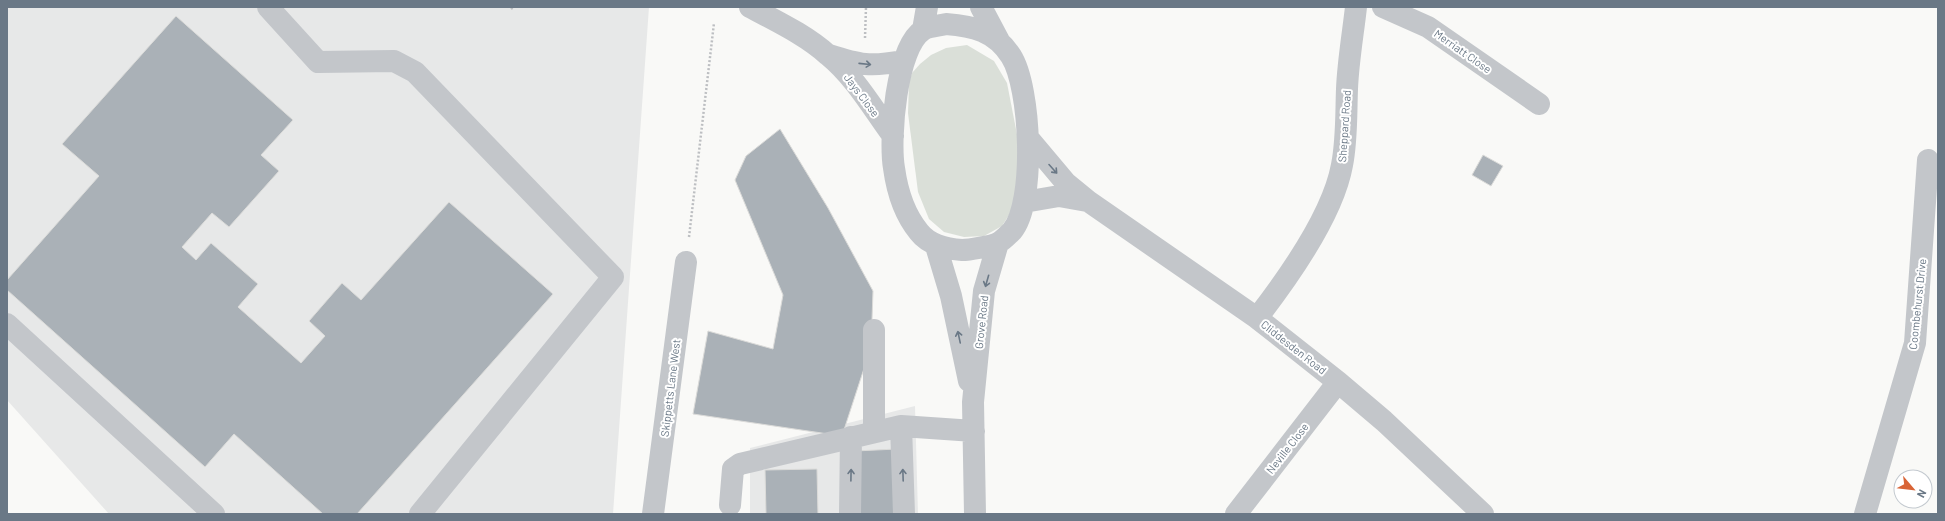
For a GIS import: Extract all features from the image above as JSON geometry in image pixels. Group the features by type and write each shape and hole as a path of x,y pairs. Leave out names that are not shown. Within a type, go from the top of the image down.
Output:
{"street":[{"path":"268,7 318,62 394,61 415,72 613,277 420,514"},
{"name":"Jays Close","path":"750,7 777,15 828,55 853,80 893,136"},
{"path":"923,30 927,7"},
{"path":"981,7 999,42 1011,56 1020,78 1029,139 1024,202 1021,216 1012,231 998,243 963,250 936,246 920,233 906,210 894,168 893,136 897,88 903,62 915,38 923,30 946,24 968,25 985,32 999,42"},
{"name":"Sheppard Road","path":"1257,318 1286,280 1329,205 1342,166 1346,136 1347,87 1356,7"},
{"name":"Merriatt Close","path":"1383,7 1428,26 1540,104"},
{"name":"Jays Close","path":"828,55 857,64 877,66 903,62"},
{"name":"Cliddesden Road","path":"1029,139 1066,183 1088,201 1257,318 1338,382 1384,421 1484,514"},
{"name":"Coombehurst Drive","path":"1865,514 1915,343 1928,160"},
{"name":"Cliddesden Road","path":"1024,202 1058,196 1088,201"},
{"name":"Grove Road","path":"975,514 973,402 984,291 998,243"},
{"name":"Grove Road","path":"936,246 951,296 973,402"},
{"name":"Skippetts Lane West","path":"653,514 686,262"},
{"path":"7,324 214,514"},
{"path":"874,330 874,432"},
{"name":"Neville Close","path":"1236,514 1338,382"},
{"path":"901,426 904,514"},
{"path":"730,505 733,469 740,464 901,426 974,431"},
{"path":"850,514 851,437"}],"path":[{"path":"865,43 866,7"},
{"path":"686,262 714,23"}],"shaded area":[{"path":"7,7 649,7 613,514 109,514 7,400"},
{"path":"967,45 994,61 1007,83 1021,155 1014,207 1002,226 984,236 964,237 944,232 929,219 918,192 908,113 909,82 912,73 931,55 946,48"},
{"path":"915,406 918,514 750,514 750,448"}],"building":[{"path":"176,16 293,120 261,155 279,171 229,227 212,213 182,247 196,260 211,243 258,284 238,307 301,363 325,336 309,321 342,283 361,300 449,202 553,294 357,514 323,514 234,434 205,467 7,290 7,280 99,176 62,144"},
{"path":"780,129 828,208 873,291 871,347 842,436 693,414 708,331 773,349 783,295 735,180 746,156"},
{"path":"1483,155 1503,166 1491,186 1472,175"},
{"path":"897,449 898,514 857,514 855,451"},
{"path":"817,469 818,514 766,514 765,470"}]}
